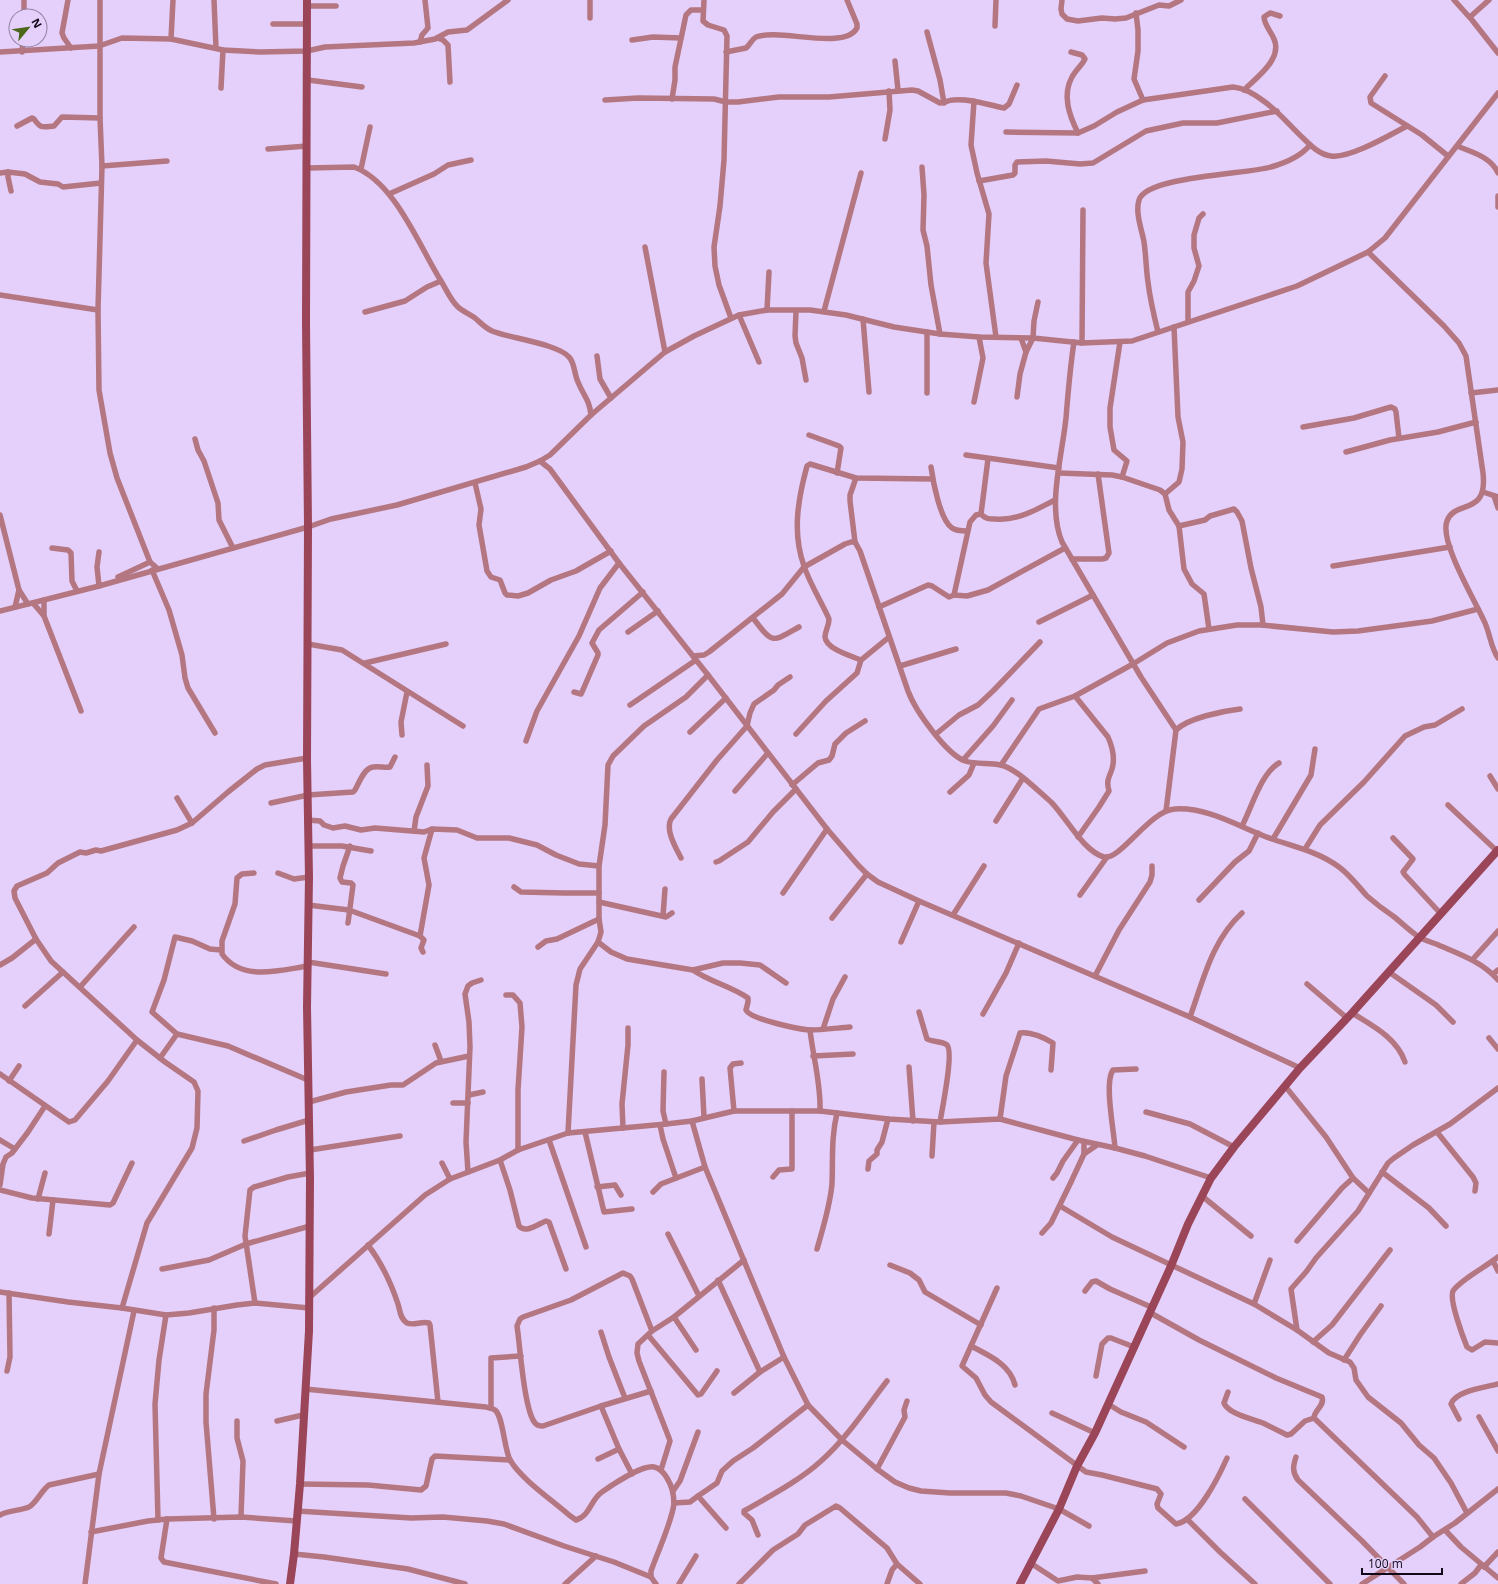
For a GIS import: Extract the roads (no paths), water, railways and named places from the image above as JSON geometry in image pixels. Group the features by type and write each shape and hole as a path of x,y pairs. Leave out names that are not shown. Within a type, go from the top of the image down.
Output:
{"street":[{"path":"68,0 62,33 71,48"},
{"path":"100,0 99,46 102,166 98,310 99,390 110,453 117,478 150,562 155,569 182,655 188,688 215,733"},
{"path":"172,39 173,0"},
{"path":"214,0 216,48"},
{"path":"420,42 422,35 428,28 425,0"},
{"path":"0,52 22,52 99,46 122,38 172,39 223,50 260,52 307,51 325,47 411,44 437,38 448,32 467,30 508,0"},
{"path":"590,0 590,18"},
{"path":"704,0 702,20 704,23 726,32 727,36 724,160 720,206 714,247 715,266 719,285 731,318"},
{"path":"726,52 746,48 753,39 760,36 801,36 834,39 854,33 858,28 847,0"},
{"path":"995,26 996,0"},
{"path":"1062,0 1062,14 1067,19 1084,21 1102,18 1126,18 1159,5 1169,6 1182,0"},
{"path":"1454,0 1470,17 1498,53"},
{"path":"1470,17 1488,0"},
{"path":"290,1584 300,1484 310,1297 310,1150 307,1008 309,877 307,758 307,3 336,6"},
{"path":"672,99 675,80 675,67 688,12 691,10 703,10"},
{"path":"1136,13 1138,51 1134,79 1143,100"},
{"path":"1244,90 1264,70 1273,58 1276,50 1275,42 1264,17 1270,13 1280,16"},
{"path":"272,24 307,24"},
{"path":"927,32 940,80 944,103"},
{"path":"632,40 653,37 681,38"},
{"path":"437,38 443,40 448,45 450,82"},
{"path":"22,48 22,52"},
{"path":"221,88 223,50"},
{"path":"1071,52 1080,54 1085,59 1074,74 1067,88 1069,110 1078,133"},
{"path":"895,61 898,90"},
{"path":"1385,76 1370,97 1370,101 1374,107 1407,126 1448,156"},
{"path":"308,80 362,87"},
{"path":"605,100 638,98 714,99 726,102 779,98 829,97 898,90 918,91 938,102 944,103 952,100 974,101 1004,108 1009,104 1017,85"},
{"path":"1006,132 1078,133 1143,100 1224,87 1237,87 1260,99 1277,111 1310,145 1320,152 1330,156 1341,155 1380,141 1407,126"},
{"path":"885,139 890,110 888,91"},
{"path":"0,611 99,586 308,527 331,519 397,505 526,467 550,455 591,415 665,352 739,315 767,310 824,311 894,327 940,334 979,337 1032,338 1082,343 1120,342 1132,341 1297,286 1368,252 1385,238 1498,93"},
{"path":"974,101 971,145 979,181 989,214 986,263 996,337"},
{"path":"979,181 1013,175 1015,173 1015,164 1017,162 1046,161 1080,164 1093,163 1142,134 1154,129 1183,123 1217,122 1277,111"},
{"path":"17,126 32,118 39,126 42,127 54,126 62,117 100,118"},
{"path":"360,169 370,127"},
{"path":"1158,332 1147,274 1144,243 1139,216 1138,201 1143,194 1156,187 1184,179 1271,167 1300,154 1310,145"},
{"path":"268,149 307,146"},
{"path":"1457,146 1488,160 1498,173"},
{"path":"389,194 434,174 448,165 471,160"},
{"path":"102,166 167,161"},
{"path":"307,168 349,166 360,169 382,187 389,194 409,222 424,252 457,306 476,319 485,328 504,335 534,342 568,355 573,364 577,381 589,402 591,415"},
{"path":"922,167 924,195 923,230 927,246 931,285 940,334"},
{"path":"0,173 8,172 25,174 40,182 58,184 64,187 101,183"},
{"path":"8,172 11,191"},
{"path":"824,311 861,173"},
{"path":"1498,196 1498,206"},
{"path":"1082,343 1083,210"},
{"path":"1188,322 1188,292 1194,281 1199,266 1194,248 1194,235 1197,224 1203,214"},
{"path":"644,247 665,352"},
{"path":"1368,252 1444,326 1459,343 1466,356 1485,483 1483,492 1474,504 1454,512 1447,520 1446,536 1452,555 1478,609 1498,658"},
{"path":"767,310 769,272"},
{"path":"365,312 404,301 427,287 441,281"},
{"path":"0,295 98,310"},
{"path":"1017,397 1019,378 1026,352 1032,338 1038,302"},
{"path":"796,311 796,343 802,358 806,380"},
{"path":"739,315 759,362"},
{"path":"863,319 869,392"},
{"path":"1165,494 1179,482 1182,469 1183,442 1178,417 1174,327"},
{"path":"926,393 927,332"},
{"path":"974,402 983,358 979,337"},
{"path":"1021,338 1026,352"},
{"path":"1074,342 1069,372 1055,500 1056,523 1058,533 1065,548 1133,664 1176,730 1166,810"},
{"path":"1120,342 1109,418 1112,447 1127,461 1122,477"},
{"path":"597,356 600,379 611,398"},
{"path":"1471,393 1498,390"},
{"path":"589,402 600,407"},
{"path":"1302,427 1354,418 1391,407 1395,409 1396,412 1399,438"},
{"path":"1346,452 1399,438 1438,432 1476,422"},
{"path":"809,435 841,448 837,473"},
{"path":"195,439 218,503 219,520 233,548"},
{"path":"550,455 550,469"},
{"path":"966,455 1059,470 1122,477 1160,490 1165,494 1169,510 1179,526 1184,569 1192,584 1204,594 1209,629"},
{"path":"981,514 988,459"},
{"path":"540,461 550,469 619,563 695,658 827,829 867,874 878,882 918,901 1190,1017 1300,1068"},
{"path":"861,660 842,653 831,647 827,642 825,636 829,625 829,619 804,567 797,537 800,494 807,466 810,464 856,478 932,479"},
{"path":"931,467 932,479 937,497 946,521 953,529 967,532"},
{"path":"1072,559 1102,559 1108,556 1109,553 1098,474"},
{"path":"856,478 850,495 855,542 860,551 911,700 936,734 955,755 963,760 974,763 1001,765 1023,778 1058,809 1078,837 1091,848 1107,857"},
{"path":"475,483 481,509 480,525 487,571 491,577 500,580 507,595 518,596 528,593 552,580 576,571 611,551"},
{"path":"1483,492 1496,497 1498,508"},
{"path":"981,514 986,518 1011,519 1026,514 1055,500"},
{"path":"1179,526 1205,520 1210,516 1234,509 1237,512 1242,521 1251,568 1261,607 1263,625"},
{"path":"954,595 967,532 972,519 976,515 981,514"},
{"path":"0,515 19,590 30,604 44,616"},
{"path":"630,705 695,658 709,652 753,618 782,594 804,567 845,544 855,542"},
{"path":"1333,566 1450,547"},
{"path":"52,548 68,550 71,553 72,581 77,592"},
{"path":"878,607 928,585 949,597 954,595 967,596 984,592 1065,548"},
{"path":"99,586 97,567 100,552"},
{"path":"99,586 150,562"},
{"path":"526,741 537,711 579,636 600,588 619,563"},
{"path":"15,607 19,590"},
{"path":"574,692 581,694 598,656 598,653 592,643 599,630 643,592"},
{"path":"1039,622 1093,595"},
{"path":"44,600 44,616 81,711"},
{"path":"1001,765 1039,709 1075,696 1174,640 1199,631 1237,625 1263,625 1318,631 1358,631 1432,621 1478,609"},
{"path":"628,632 658,611"},
{"path":"753,618 763,631 772,639 776,640 799,627"},
{"path":"796,734 826,701 857,673 861,660 889,637"},
{"path":"936,734 959,715 978,705 1040,642"},
{"path":"308,644 342,650 463,726"},
{"path":"364,663 446,644"},
{"path":"900,666 956,649"},
{"path":"702,667 709,652"},
{"path":"568,1133 576,985 580,969 598,942 601,932 599,919 599,866 605,825 608,786 607,768 610,760 644,726 686,697 708,675"},
{"path":"681,858 670,832 669,823 717,760 748,726 750,713 754,704 790,677"},
{"path":"402,735 401,722 407,692"},
{"path":"1075,696 1108,736 1112,744 1113,754 1113,767 1107,782 1108,791 1099,807 1078,837"},
{"path":"690,732 726,698"},
{"path":"963,760 993,726 1012,700"},
{"path":"1176,730 1184,724 1224,710 1240,709"},
{"path":"1305,849 1320,825 1364,782 1405,736 1424,727 1435,726 1462,709"},
{"path":"716,862 720,861 748,842 794,787 818,764 829,760 832,756 834,744 846,733 865,721"},
{"path":"1273,839 1311,776 1315,749"},
{"path":"735,791 768,753"},
{"path":"271,803 308,795 354,791 369,768 390,767 395,757"},
{"path":"122,1308 147,1223 192,1148 197,1128 197,1086 190,1078 160,1058 137,1040 51,961 36,939 15,898 14,891 17,886 47,873 58,863 80,852 86,853 107,849 177,830 192,823 228,792 265,764 307,758"},
{"path":"950,792 969,775 974,763"},
{"path":"1242,826 1263,779 1270,769 1279,763"},
{"path":"414,831 416,817 428,786 427,765"},
{"path":"1490,776 1498,789"},
{"path":"996,821 1023,778"},
{"path":"177,798 192,823"},
{"path":"1020,1584 1032,1564 1059,1509 1077,1466 1108,1404 1171,1266 1188,1224 1211,1178 1234,1147 1300,1068 1350,1015 1498,851 1448,805"},
{"path":"1080,895 1107,857 1122,848 1146,825 1166,810 1188,809 1225,819 1258,834 1305,849 1340,867 1368,896 1420,937 1473,959 1484,966 1498,980"},
{"path":"308,820 320,821 328,828 345,826 361,830 376,828 424,832 430,835"},
{"path":"424,832 432,829 457,830 477,838 509,838 537,845 556,855 580,864 599,866"},
{"path":"420,936 429,885 424,858 432,829"},
{"path":"783,893 827,829"},
{"path":"1199,900 1235,862 1249,851 1258,834"},
{"path":"1392,838 1413,860 1403,872 1441,914"},
{"path":"308,846 350,846 370,851"},
{"path":"348,923 353,886 351,883 342,882 340,878 350,846"},
{"path":"953,915 984,866"},
{"path":"1095,976 1119,930 1144,894 1150,882 1152,866"},
{"path":"254,873 242,874 237,878 235,904 222,941 221,950 222,954 229,962 250,972 264,973 308,964 386,974"},
{"path":"278,873 294,879 309,877"},
{"path":"832,918 867,874"},
{"path":"514,887 521,892 599,893"},
{"path":"663,916 665,889"},
{"path":"901,942 918,901"},
{"path":"599,902 666,917 672,913"},
{"path":"308,905 349,910 420,936 424,940 421,948 422,952"},
{"path":"1190,1017 1214,950 1228,928 1242,913"},
{"path":"538,947 546,941 557,939 599,919"},
{"path":"80,987 134,928"},
{"path":"1473,959 1498,931"},
{"path":"221,950 210,949 192,941 175,937 164,980 152,1012 177,1034 228,1046 308,1080"},
{"path":"0,965 12,958 36,939"},
{"path":"598,942 611,952 627,959 693,970 723,963 760,965 786,983"},
{"path":"983,1014 1006,972 1018,943"},
{"path":"693,970 700,976 725,985 748,998 746,1010 749,1014 780,1024 810,1030 850,1027"},
{"path":"1493,974 1498,970"},
{"path":"25,1006 63,972"},
{"path":"1389,972 1436,1005 1453,1022"},
{"path":"823,1028 833,999 845,977"},
{"path":"468,1172 466,1142 470,1047 466,989 472,983 481,980"},
{"path":"1307,984 1350,1015 1394,1042 1399,1048 1405,1062"},
{"path":"506,995 514,995 520,1003 522,1027 518,1090 518,1150"},
{"path":"919,1012 926,1039 946,1044 950,1053 932,1156"},
{"path":"623,1128 622,1104 628,1045 628,1028"},
{"path":"810,1030 813,1056 819,1078 820,1111"},
{"path":"1000,1119 1006,1076 1020,1034 1024,1033 1036,1036 1053,1043 1051,1070"},
{"path":"160,1058 177,1034"},
{"path":"1489,1038 1498,1049"},
{"path":"0,1074 67,1121 75,1120 108,1081 137,1040"},
{"path":"435,1045 441,1061"},
{"path":"813,1056 853,1054"},
{"path":"309,1102 346,1092 391,1084 403,1085 441,1061 469,1056"},
{"path":"734,1111 730,1068 733,1064 741,1063"},
{"path":"9,1081 19,1066"},
{"path":"909,1067 914,1121"},
{"path":"1115,1148 1109,1078 1113,1070 1136,1069"},
{"path":"664,1072 663,1139 676,1178"},
{"path":"702,1079 704,1117"},
{"path":"1285,1086 1326,1137 1353,1178 1369,1193"},
{"path":"1297,1330 1291,1288 1358,1211 1382,1172 1394,1158 1450,1124 1498,1088"},
{"path":"469,1095 484,1092"},
{"path":"453,1103 468,1103"},
{"path":"0,1185 3,1164 6,1157 15,1149 28,1132 45,1106"},
{"path":"310,1297 425,1195 450,1179 500,1160 518,1150 568,1133 663,1124 692,1120 734,1111 820,1111 888,1120 937,1122 1000,1119 1081,1141 1145,1156 1211,1178"},
{"path":"773,1177 779,1170 792,1169 792,1111"},
{"path":"1146,1112 1190,1124 1234,1147"},
{"path":"817,1249 826,1218 832,1184 832,1142 836,1114"},
{"path":"244,1141 309,1120"},
{"path":"692,1120 705,1167 784,1357 808,1405 842,1440 895,1482 915,1489 950,1493 1006,1493 1059,1509 1089,1526"},
{"path":"868,1169 869,1161 877,1154 877,1150 882,1142 888,1120"},
{"path":"584,1132 604,1212 632,1209"},
{"path":"1437,1132 1473,1177 1476,1183 1475,1191"},
{"path":"310,1150 400,1136"},
{"path":"0,1140 15,1149"},
{"path":"549,1140 586,1248"},
{"path":"1081,1141 1084,1154"},
{"path":"1053,1178 1063,1161 1081,1141"},
{"path":"1042,1233 1051,1223 1084,1154 1097,1145"},
{"path":"500,1160 510,1190 519,1226 526,1230 546,1221 549,1222 566,1269"},
{"path":"442,1162 450,1179"},
{"path":"0,1190 38,1198 110,1205 113,1203 132,1163"},
{"path":"653,1192 661,1184 705,1167"},
{"path":"1382,1172 1429,1208 1446,1226"},
{"path":"38,1198 45,1173"},
{"path":"255,1303 245,1236 246,1218 252,1188 288,1177 310,1173"},
{"path":"1297,1241 1342,1188 1353,1178"},
{"path":"597,1187 616,1185 621,1195"},
{"path":"1202,1196 1251,1236"},
{"path":"50,1234 53,1200"},
{"path":"1060,1206 1112,1237 1254,1304 1297,1330 1329,1353 1352,1365 1356,1380 1368,1396 1401,1423 1419,1445 1434,1458 1451,1483 1467,1513"},
{"path":"162,1269 209,1260 246,1244 310,1226"},
{"path":"668,1234 699,1296"},
{"path":"368,1245 385,1273 402,1317 406,1322 413,1324 426,1322 430,1325 438,1402"},
{"path":"1313,1342 1332,1325 1390,1250"},
{"path":"1498,1257 1458,1284 1452,1296 1459,1325 1467,1348 1472,1350 1485,1342 1498,1344"},
{"path":"661,1470 670,1441 637,1353 638,1344 744,1260"},
{"path":"1254,1304 1270,1260"},
{"path":"1493,1261 1498,1271"},
{"path":"890,1265 910,1273 919,1280 925,1292 981,1325"},
{"path":"651,1391 625,1398 550,1424 538,1426 531,1416 523,1378 517,1326 520,1319 571,1300 624,1273 632,1279 650,1333 698,1395 701,1394 717,1371"},
{"path":"718,1280 760,1372"},
{"path":"1085,1291 1092,1282 1096,1281 1150,1310 1200,1340 1269,1375 1317,1394 1323,1400 1322,1404 1315,1413 1314,1418"},
{"path":"997,1288 962,1366 976,1378 988,1399 1077,1466 1086,1472 1158,1489 1162,1494 1157,1504 1160,1511 1176,1524 1180,1524 1198,1508 1212,1488 1227,1458"},
{"path":"0,1292 166,1315 255,1303 309,1308"},
{"path":"7,1371 10,1358 9,1293"},
{"path":"1344,1360 1381,1306"},
{"path":"214,1308 214,1330 206,1394 206,1415 214,1519"},
{"path":"85,1584 99,1474 134,1311"},
{"path":"158,1520 155,1404 159,1360 166,1315"},
{"path":"674,1317 696,1350"},
{"path":"601,1332 608,1357 625,1398"},
{"path":"1096,1376 1102,1344 1105,1340 1111,1338 1134,1347"},
{"path":"971,1346 998,1361 1011,1375 1015,1385"},
{"path":"491,1408 491,1358 521,1356"},
{"path":"734,1393 760,1372 784,1357"},
{"path":"758,1535 752,1520 744,1513 744,1511 808,1471 821,1461 842,1440 887,1381"},
{"path":"1459,1418 1451,1404 1455,1398 1466,1392 1498,1384"},
{"path":"305,1389 438,1402 491,1408 496,1410 500,1416 504,1440 510,1460 526,1478 576,1520 582,1518 587,1513 596,1497 602,1492 632,1474 646,1468 654,1467 661,1470 673,1491 674,1503 672,1513 651,1571 651,1578"},
{"path":"1228,1392 1224,1403 1227,1408 1245,1417 1262,1422 1287,1435 1291,1434 1305,1421 1314,1418"},
{"path":"877,1469 905,1417 904,1410 908,1401"},
{"path":"1108,1404 1121,1412 1146,1422 1184,1447"},
{"path":"674,1503 690,1502 717,1483 722,1471 733,1461 753,1448 808,1405"},
{"path":"601,1406 619,1449 632,1474"},
{"path":"1052,1413 1094,1432"},
{"path":"276,1421 303,1415"},
{"path":"1479,1417 1498,1450"},
{"path":"1314,1418 1417,1517 1433,1537"},
{"path":"237,1421 237,1438 243,1461 241,1517"},
{"path":"673,1491 680,1481 698,1432"},
{"path":"598,1459 619,1449"},
{"path":"300,1484 375,1485 421,1490 426,1486 432,1459 435,1456 510,1460"},
{"path":"1296,1457 1293,1468 1294,1475 1298,1480 1362,1541 1404,1584"},
{"path":"0,1515 8,1511 29,1506 49,1485 99,1474"},
{"path":"1362,1584 1387,1567 1420,1548 1498,1489"},
{"path":"698,1496 726,1528"},
{"path":"1245,1499 1330,1584"},
{"path":"739,1584 772,1550 798,1534 805,1525 836,1506 887,1548 897,1564 920,1584"},
{"path":"297,1511 367,1514 411,1518 429,1516 487,1521 524,1530 564,1546 596,1556 651,1578 656,1584"},
{"path":"91,1532 167,1519 214,1519 241,1517 296,1521"},
{"path":"167,1519 161,1558 164,1562 276,1584"},
{"path":"1187,1519 1255,1584"},
{"path":"1445,1530 1461,1547 1498,1578"},
{"path":"1461,1584 1498,1552"},
{"path":"294,1554 408,1569 465,1584"},
{"path":"565,1584 596,1556"},
{"path":"679,1584 696,1556"},
{"path":"887,1584 892,1570 897,1564"},
{"path":"1032,1564 1058,1581 1077,1577 1092,1578 1145,1571"},
{"path":"1092,1578 1098,1584"}]}
